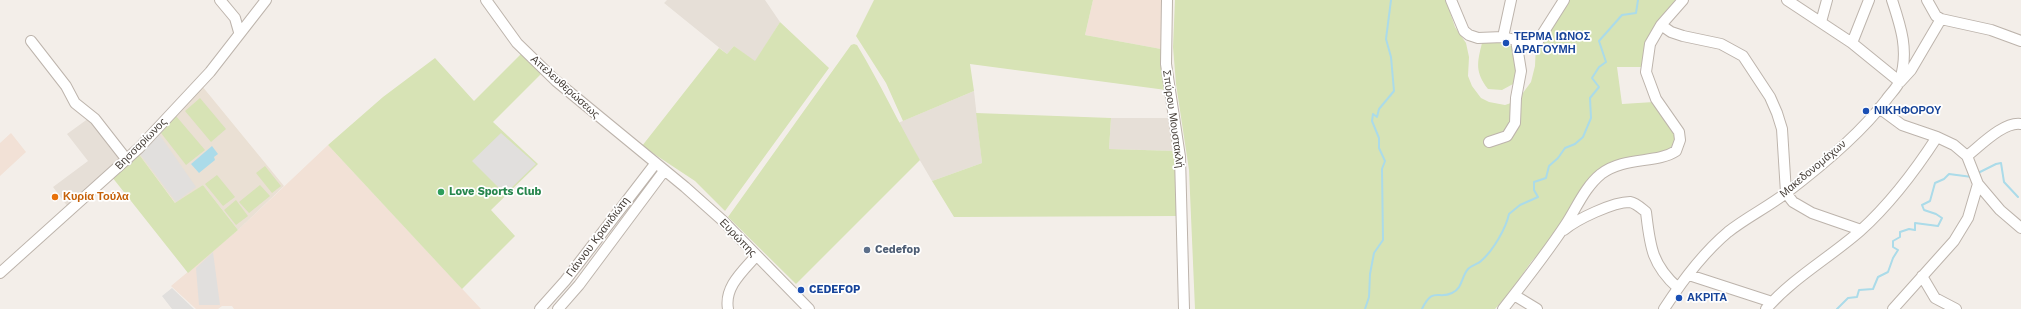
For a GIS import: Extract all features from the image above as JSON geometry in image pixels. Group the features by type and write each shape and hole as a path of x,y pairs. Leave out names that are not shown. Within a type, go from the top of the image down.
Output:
{"street":[{"path":"220,0 235,18 239,32"},
{"name":"Βησσαρίωνος","path":"0,273 127,160 210,72 239,32 266,0"},
{"name":"Απελευθερώσεως","path":"486,0 517,43 556,81 664,170"},
{"name":"Σπύρου Μουστακλή","path":"1167,0 1166,64 1180,157 1184,309"},
{"path":"1452,0 1464,31 1469,35 1478,38 1503,37 1533,44 1538,41 1564,0"},
{"path":"1503,37 1511,0"},
{"path":"1503,309 1566,224 1582,196 1600,174 1625,162 1666,156 1676,150 1680,140 1679,132 1656,99 1646,72 1650,44 1662,25 1683,0"},
{"path":"1787,0 1852,43 1900,82"},
{"path":"1821,22 1827,0"},
{"path":"1852,43 1869,0"},
{"path":"1892,0 1904,37 1900,82"},
{"path":"1927,0 1936,16 1941,19 1991,30 2015,37 2021,41"},
{"name":"Μακεδονομάχων","path":"1664,309 1678,288 1727,233 1745,219 1786,193 1842,145 1879,108 1911,70 1941,19"},
{"path":"1662,25 1671,32 1683,36 1722,44 1743,56 1753,69 1770,97 1782,129 1786,193 1793,202 1812,213 1860,230"},
{"path":"1490,142 1507,136 1515,123 1516,98 1520,71 1516,40"},
{"path":"32,41 66,86 75,103 95,119 127,160"},
{"path":"1879,108 1902,125 1937,137 1954,145 1967,156 1978,184 2000,210 2021,228"},
{"path":"1967,156 2005,127 2015,123 2021,124"},
{"path":"1689,275 1769,305 1817,263 1860,230 1916,169 1937,137"},
{"name":"Γιάννου Κρανιδιώτη","path":"540,309 565,281 655,164"},
{"name":"Γιάννου Κρανιδιώτη","path":"558,309 579,286 664,170"},
{"name":"Ευρώπης","path":"664,170 722,220 809,309"},
{"path":"1893,309 1954,241 1968,218 1978,184"},
{"path":"1556,237 1570,225 1612,206 1630,202 1646,212 1652,249 1657,265 1664,275 1678,288"},
{"path":"728,309 730,288 756,256"},
{"path":"1922,276 1935,298 1956,309"},
{"path":"1514,295 1537,309"}],"shaded area":[{"path":"667,0 765,0 780,22 755,62 734,46 727,54 664,3"},
{"path":"1093,0 1162,0 1161,49 1085,35"},
{"path":"202,86 284,186 238,230 203,185 176,204 138,153"},
{"path":"974,91 982,163 932,181 898,123"},
{"path":"89,118 122,159 68,207 53,187 88,161 67,134"},
{"path":"1111,118 1172,118 1176,151 1109,149"},
{"path":"11,133 26,152 0,176 0,143"},
{"path":"501,133 536,164 505,194 472,161"},
{"path":"159,134 196,187 176,202 140,154"},
{"path":"328,145 481,309 234,309 232,306 222,306 218,309 196,309 171,286 238,230"},
{"path":"213,252 220,305 199,305 196,268"},
{"path":"172,288 194,309 172,309 162,296"}],"green space":[{"path":"874,0 1093,0 1085,35 1161,49 1166,90 970,64 974,91 903,121 886,83 856,36"},
{"path":"1175,0 1446,0 1455,27 1466,43 1469,57 1468,76 1472,86 1481,98 1489,102 1505,105 1517,101 1531,82 1535,66 1536,43 1566,0 1679,0 1646,44 1642,67 1617,67 1622,104 1654,102 1675,132 1676,141 1667,152 1606,166 1556,234 1531,262 1511,291 1495,309 1195,309 1189,170 1176,84 1173,47"},
{"path":"780,22 829,68 725,211 695,181 642,146 719,48 727,54 734,46 755,61"},
{"path":"1492,41 1511,46 1514,56 1515,74 1513,84 1502,90 1488,89 1479,72 1478,62 1482,43"},
{"path":"851,45 857,45 865,59 920,160 796,284 728,217"},
{"name":"Love Sports Club","path":"521,54 542,73 493,122 538,164 491,210 515,236 462,289 328,145 383,97 435,58 474,101"},
{"path":"200,98 226,129 211,142 185,111"},
{"path":"976,113 1111,118 1109,149 1176,151 1178,216 954,217 932,181 982,163"},
{"path":"176,116 205,150 186,165 161,133"},
{"path":"138,153 175,203 203,185 238,230 188,273 112,177"},
{"path":"265,166 281,186 272,193 256,173"},
{"path":"217,175 235,197 223,206 205,184"},
{"path":"260,185 270,196 249,213 239,202"},
{"path":"236,200 248,216 236,225 224,210"}],"water":[{"path":"212,146 218,154 214,157 215,160 199,173 191,164"}],"waterway":[{"path":"1365,309 1369,297 1370,274 1374,253 1383,240 1382,169 1385,161 1379,148 1379,138 1372,121 1373,114 1377,117 1379,109 1394,91 1391,57 1386,39 1391,0"},
{"path":"1422,309 1429,298 1436,295 1447,295 1456,291 1468,269 1486,257 1505,226 1509,214 1520,205 1538,197 1534,190 1534,182 1546,178 1549,166 1558,158 1565,148 1575,144 1583,137 1591,118 1590,98 1599,87 1592,78 1599,67 1606,62 1599,41 1622,15 1636,13 1638,0"},
{"path":"1980,172 2001,163 2004,182 2018,197"},
{"path":"1837,309 1848,298 1857,297 1859,290 1873,289 1878,277 1888,272 1893,258 1898,250 1893,247 1893,241 1900,237 1900,232 1909,229 1915,230 1915,223 1938,226 1942,218 1936,214 1924,210 1922,205 1930,201 1935,183 1944,179 1949,174 1972,177"}],"place":[{"name":"ΤΕΡΜΑ ΙΩΝΟΣ ΔΡΑΓΟΥΜΗ","path":"1506,43"},
{"name":"ΝΙΚΗΦΟΡΟΥ","path":"1866,111"},
{"name":"Love Sports Club","path":"441,192"},
{"name":"Κυρία Τούλα","path":"55,197"},
{"name":"Cedefop","path":"867,250"},
{"name":"CEDEFOP","path":"801,290"},
{"name":"ΑΚΡΙΤΑ","path":"1679,298"}]}
